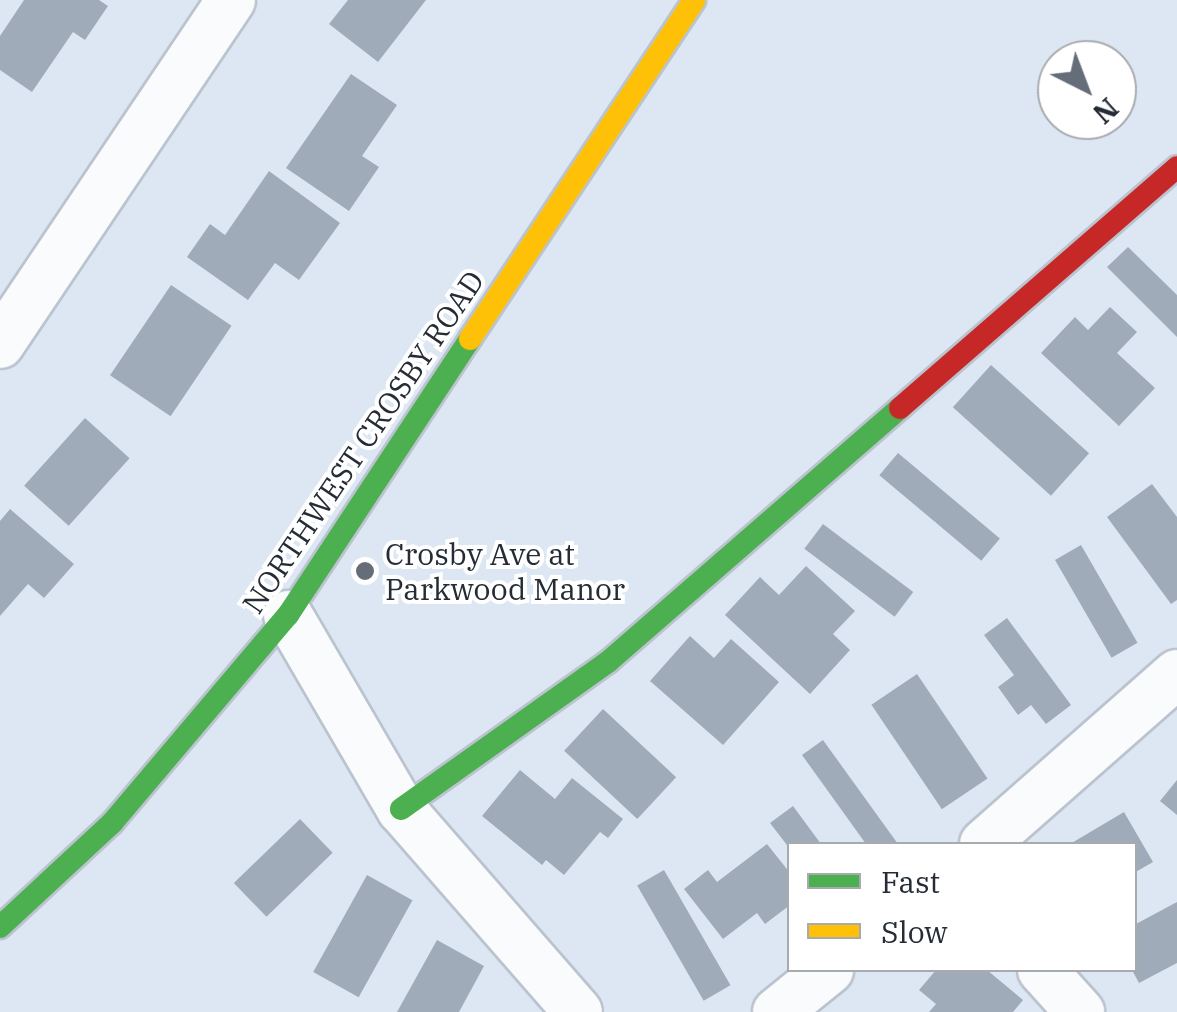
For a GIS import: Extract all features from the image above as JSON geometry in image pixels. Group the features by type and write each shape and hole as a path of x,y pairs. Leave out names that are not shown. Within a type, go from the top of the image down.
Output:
{"street":[{"path":"0,344 231,0"},
{"name":"NORTHWEST CROSBY ROAD","path":"0,928 112,822 288,615 694,0"},
{"path":"401,809 609,661 1177,167"},
{"path":"288,615 401,809 578,1012"},
{"path":"986,842 1177,674"},
{"path":"777,1012 827,972"},
{"path":"1044,972 1080,1012"}],"building":[{"path":"24,0 99,0 108,6 85,40 73,32 32,92 0,70 0,36"},
{"path":"348,0 426,0 378,62 329,24"},
{"path":"351,74 397,105 362,156 379,167 349,211 286,168"},
{"path":"269,171 340,223 299,280 275,263 248,300 187,257 210,224 225,235"},
{"path":"1128,247 1177,295 1177,337 1107,267"},
{"path":"171,285 232,326 171,416 110,375"},
{"path":"1110,307 1137,332 1117,353 1155,388 1119,426 1041,353 1075,317 1088,330"},
{"path":"991,365 1089,453 1051,496 953,407"},
{"path":"85,418 130,458 69,526 24,486"},
{"path":"898,453 1000,538 981,561 879,475"},
{"path":"1152,484 1177,517 1177,600 1171,604 1107,517"},
{"path":"10,509 74,564 44,598 28,584 0,616 0,521"},
{"path":"823,524 913,592 895,617 804,549"},
{"path":"1081,545 1138,643 1112,658 1055,560"},
{"path":"806,566 855,611 833,634 850,650 810,694 725,615 760,577 779,595"},
{"path":"1007,618 1071,705 1046,724 1031,705 1018,715 998,687 1014,675 984,635"},
{"path":"690,636 714,658 731,639 779,682 723,745 650,681"},
{"path":"917,674 987,778 942,809 871,705"},
{"path":"603,709 676,777 637,819 564,751"},
{"path":"823,740 897,842 865,842 802,755"},
{"path":"520,770 555,799 572,778 623,819 608,838 600,832 564,875 546,860 542,865 482,816"},
{"path":"1177,780 1177,815 1160,801"},
{"path":"793,806 820,842 787,842 787,845 770,823"},
{"path":"1124,812 1153,862 1137,871 1137,842 1073,842"},
{"path":"300,819 333,853 266,917 234,883"},
{"path":"767,844 787,869 787,907 765,924 757,913 723,939 684,889 708,870 717,882"},
{"path":"664,870 731,985 704,1001 637,886"},
{"path":"367,875 412,900 359,997 313,972"},
{"path":"1177,902 1177,963 1139,983 1133,972 1137,972 1137,923"},
{"path":"437,940 484,966 459,1012 397,1012"},
{"path":"934,972 989,972 1023,1000 1013,1012 929,1012 936,1004 919,990"}],"traffic: fast":[{"path":"0,927 112,823 288,615 470,339"},
{"path":"401,809 609,661 900,408"}],"traffic: slow":[{"path":"470,339 694,0"}],"traffic: jam":[{"path":"900,408 1177,167"}],"place":[{"name":"Crosby Ave at Parkwood Manor","path":"365,571"}]}
